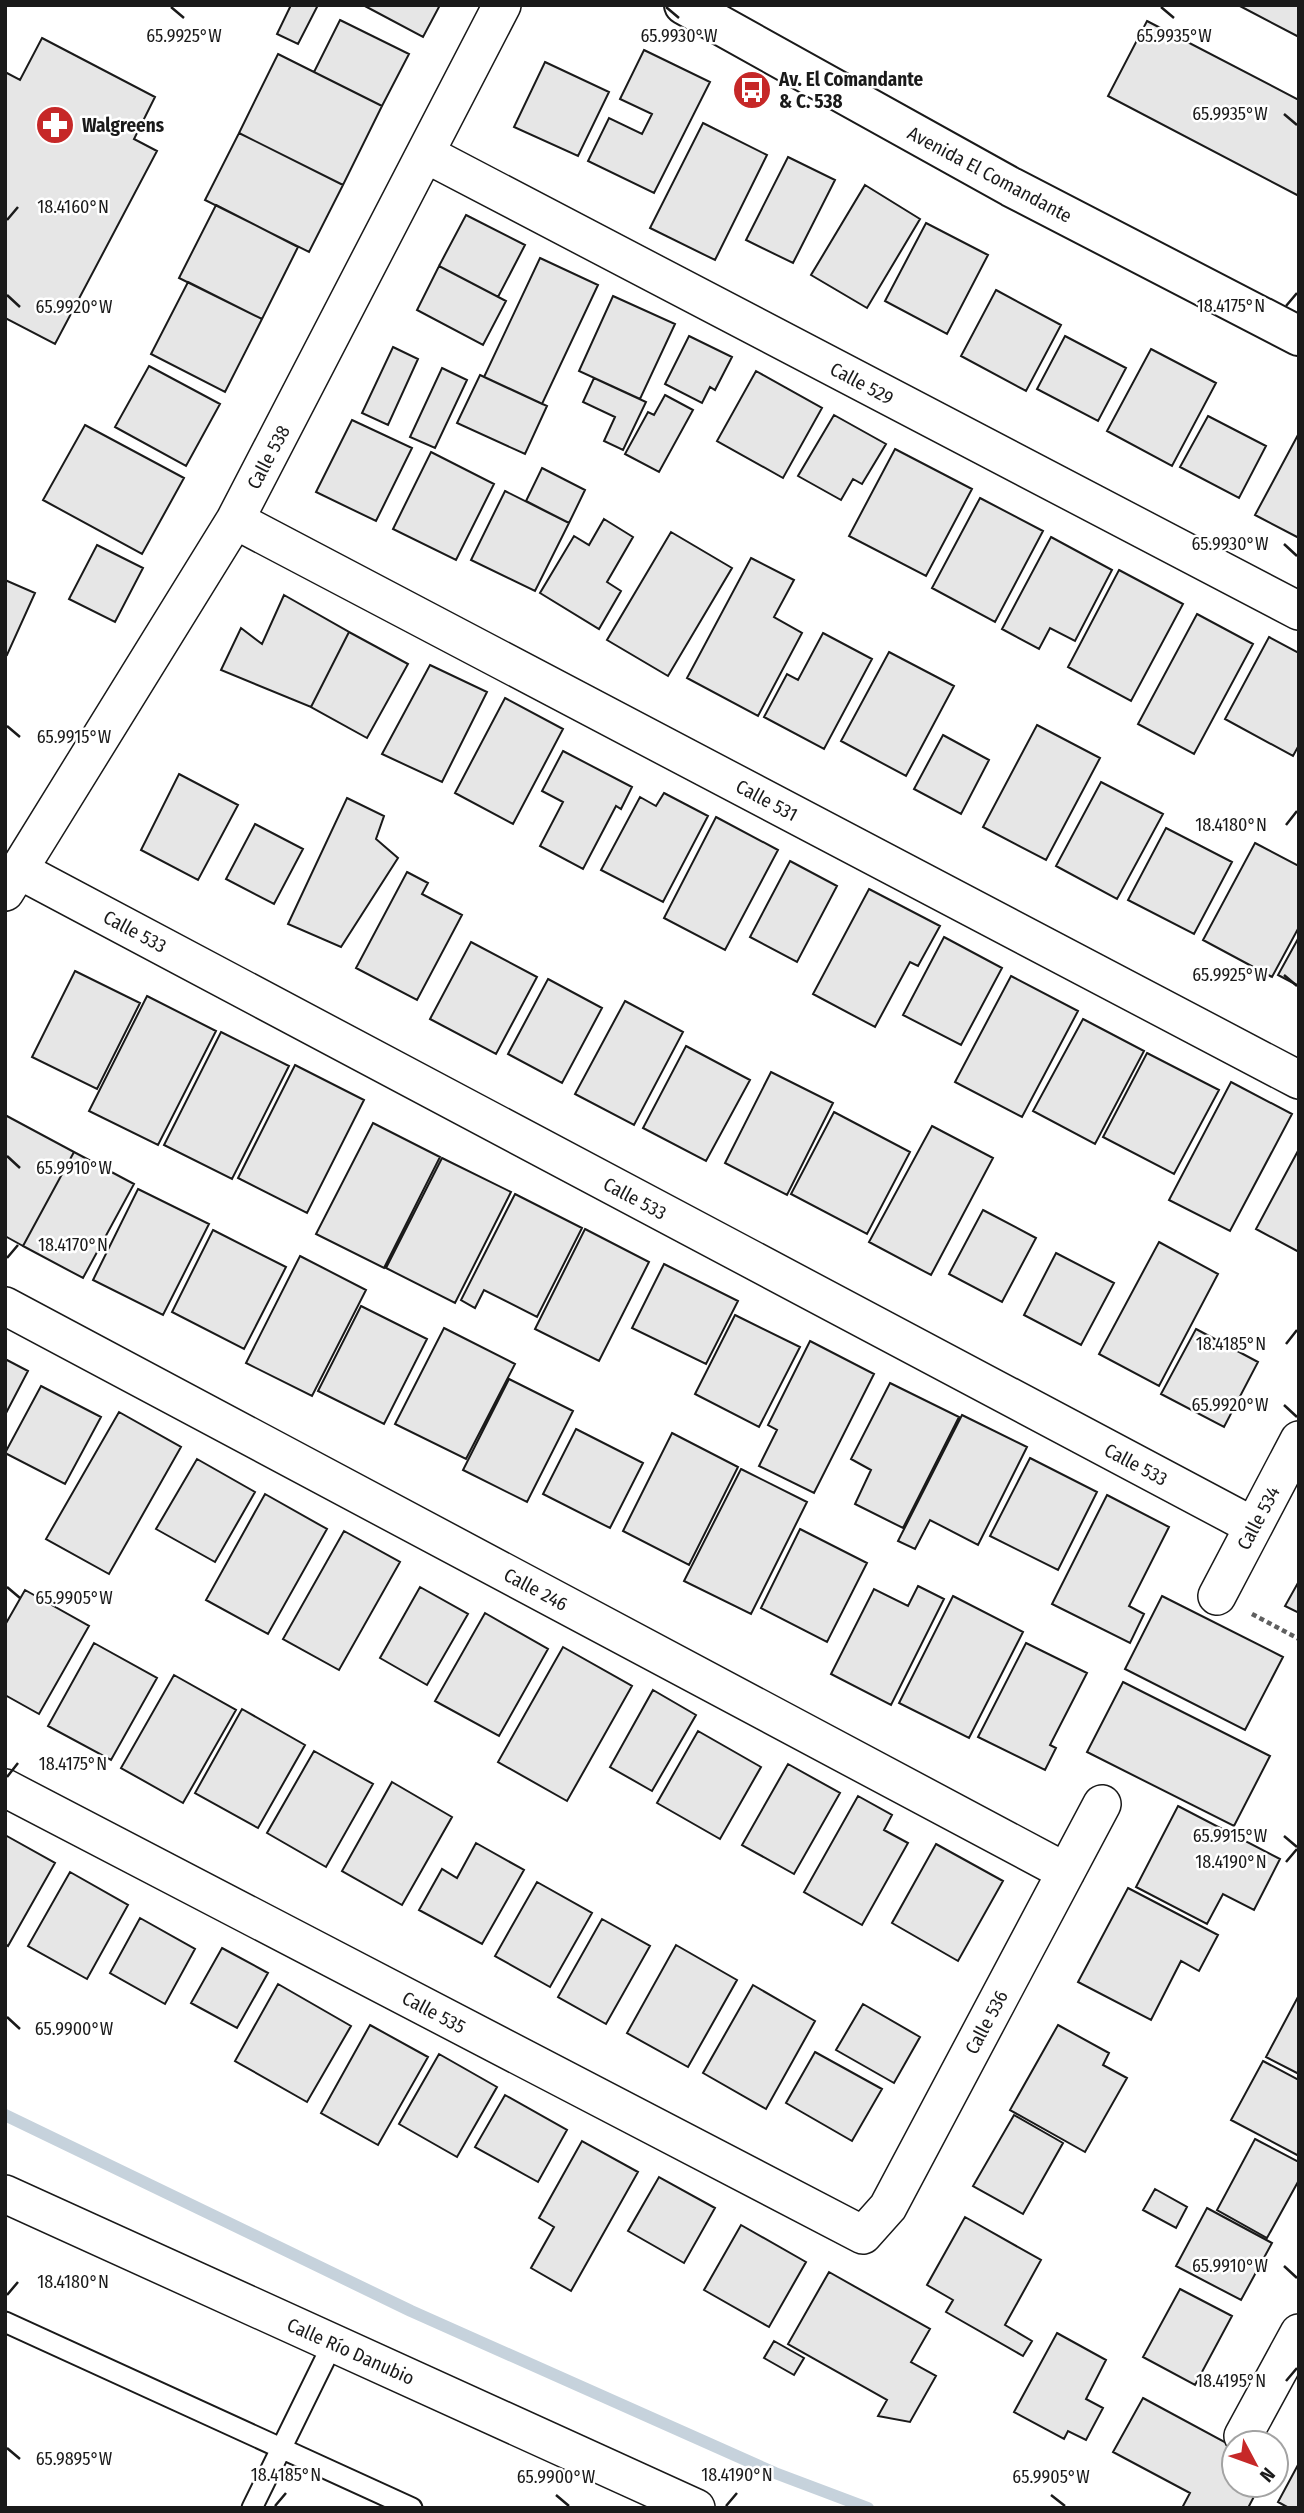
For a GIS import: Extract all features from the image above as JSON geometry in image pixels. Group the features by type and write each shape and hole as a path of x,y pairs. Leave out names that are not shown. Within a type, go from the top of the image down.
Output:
{"street":[{"name":"Calle 538","path":"11,880 235,520 502,5"},
{"name":"Avenida El Comandante","path":"684,5 1011,187 1299,336"},
{"name":"Calle 529","path":"426,154 1299,611"},
{"name":"Calle 531","path":"235,520 1299,1080"},
{"name":"Calle 533","path":"11,880 1253,1526"},
{"name":"Calle 246","path":"5,1306 1066,1872"},
{"name":"Calle 534","path":"1217,1596 1299,1440"},
{"name":"Calle 535","path":"5,1788 863,2235"},
{"name":"Calle 536","path":"863,2235 888,2207 1102,1804"},
{"name":"Calle Río Danubio","path":"5,2194 696,2508"},
{"path":"1247,2429 1296,2343"}],"lane":[{"path":"5,2322 412,2508"},
{"path":"252,2508 334,2343"}],"path":[{"path":"1217,1596 1299,1639"}],"building":[{"path":"291,5 318,5 298,44 277,34"},
{"path":"363,5 440,5 423,37"},
{"path":"1238,5 1299,5 1299,37"},
{"path":"340,20 409,54 382,106 314,72"},
{"path":"1147,21 1299,100 1299,196 1108,96"},
{"name":"Walgreens","path":"42,38 155,97 134,139 157,151 55,344 5,318 5,72 20,80"},
{"path":"644,50 710,82 654,193 588,161 609,118 642,134 652,114 620,99"},
{"path":"278,54 382,106 343,185 239,133"},
{"path":"545,62 609,92 578,156 514,127"},
{"path":"703,123 767,155 715,260 650,228"},
{"path":"239,133 343,185 309,252 205,200"},
{"path":"788,157 835,180 793,263 746,240"},
{"path":"865,185 920,219 867,308 811,275"},
{"path":"216,205 298,247 262,319 179,278"},
{"path":"466,215 525,245 498,297 439,266"},
{"path":"926,223 988,255 947,334 885,301"},
{"path":"540,258 598,285 542,404 484,377"},
{"path":"439,266 506,301 483,345 417,310"},
{"path":"188,282 262,319 225,392 151,354"},
{"path":"996,290 1061,325 1026,391 961,356"},
{"path":"613,296 675,324 640,399 579,371"},
{"path":"689,336 732,357 715,390 710,387 702,403 665,384"},
{"path":"1065,336 1126,368 1098,421 1037,389"},
{"path":"393,347 418,359 388,425 362,413"},
{"path":"1151,349 1216,383 1172,466 1107,431"},
{"path":"149,366 220,404 186,466 115,427"},
{"path":"442,368 467,380 435,448 410,437"},
{"path":"756,371 822,408 783,478 717,441"},
{"path":"480,375 547,406 525,454 457,423"},
{"path":"594,378 646,402 623,450 604,441 615,417 583,402"},
{"path":"665,395 693,410 659,472 625,454 648,412 654,415"},
{"path":"834,415 886,444 862,484 853,479 841,500 798,476"},
{"path":"1208,416 1266,446 1239,498 1180,467"},
{"path":"352,420 412,448 376,521 316,492"},
{"path":"85,425 184,478 142,554 43,500"},
{"path":"1299,433 1299,538 1255,515"},
{"path":"895,449 972,489 926,576 849,536"},
{"path":"431,452 494,484 456,560 393,529"},
{"path":"542,468 585,490 569,523 526,501"},
{"path":"505,491 569,523 535,591 471,560"},
{"path":"980,498 1043,531 995,622 932,588"},
{"path":"604,519 633,537 607,582 621,591 599,629 540,593 574,536 589,545"},
{"path":"671,532 732,568 668,676 607,640"},
{"path":"1051,537 1112,570 1075,641 1050,628 1039,649 1002,629"},
{"path":"97,545 143,568 115,622 69,599"},
{"path":"751,558 794,580 774,617 802,633 758,716 687,678"},
{"path":"1119,570 1183,604 1131,701 1068,667"},
{"path":"5,580 35,593 7,655 5,654"},
{"path":"284,595 349,632 311,707 221,670 241,628 262,644"},
{"path":"1197,614 1253,644 1194,754 1138,724"},
{"path":"349,632 408,664 367,738 311,707"},
{"path":"823,633 872,659 824,749 764,717 787,674 798,680"},
{"path":"1269,637 1299,653 1299,745 1293,756 1225,719"},
{"path":"889,652 954,686 906,776 841,741"},
{"path":"430,665 487,692 442,782 382,754"},
{"path":"505,698 563,729 513,824 455,793"},
{"path":"1037,725 1100,758 1046,860 983,827"},
{"path":"943,735 989,760 961,814 914,789"},
{"path":"563,751 632,787 621,809 616,806 583,869 540,846 563,802 542,791"},
{"path":"179,774 238,805 198,880 141,850"},
{"path":"1101,782 1163,814 1117,899 1056,866"},
{"path":"664,793 708,816 663,902 601,870 640,797 656,806"},
{"path":"347,798 384,816 376,839 398,858 341,947 288,924"},
{"path":"716,817 778,850 725,950 664,918"},
{"path":"255,824 303,849 274,904 226,879"},
{"path":"1166,828 1232,862 1194,934 1128,900"},
{"path":"1255,843 1299,866 1299,927 1272,977 1203,940"},
{"path":"790,861 837,886 797,962 750,937"},
{"path":"407,872 428,883 422,894 462,915 417,1000 356,968"},
{"path":"869,889 940,926 918,966 910,962 875,1027 813,994"},
{"path":"944,937 1002,968 961,1045 903,1015"},
{"path":"1299,937 1299,986 1278,975"},
{"path":"471,942 537,977 496,1054 430,1019"},
{"path":"75,971 140,1003 97,1089 32,1057"},
{"path":"1011,976 1078,1011 1022,1117 955,1082"},
{"path":"548,979 602,1008 562,1083 508,1054"},
{"path":"147,996 216,1031 158,1145 89,1111"},
{"path":"625,1001 683,1032 634,1125 575,1094"},
{"path":"1083,1019 1144,1051 1095,1144 1033,1111"},
{"path":"221,1032 289,1066 232,1179 164,1145"},
{"path":"686,1046 750,1080 706,1161 643,1128"},
{"path":"1147,1053 1219,1090 1174,1174 1103,1137"},
{"path":"295,1065 364,1100 307,1213 238,1178"},
{"path":"771,1072 833,1103 787,1195 725,1163"},
{"path":"1231,1082 1292,1114 1230,1231 1169,1200"},
{"path":"834,1112 910,1152 867,1234 791,1194"},
{"path":"5,1115 74,1152 23,1246 5,1236"},
{"path":"373,1123 440,1157 384,1268 316,1234"},
{"path":"932,1126 993,1158 931,1275 869,1242"},
{"path":"1299,1149 1299,1252 1256,1229"},
{"path":"74,1152 134,1184 83,1278 23,1246"},
{"path":"442,1158 511,1192 455,1303 386,1268"},
{"path":"138,1189 209,1224 163,1315 93,1280"},
{"path":"515,1194 582,1228 537,1317 484,1290 475,1308 461,1300"},
{"path":"983,1210 1036,1238 1002,1302 949,1274"},
{"path":"585,1229 649,1262 599,1361 535,1329"},
{"path":"213,1230 286,1267 244,1349 172,1312"},
{"path":"1159,1242 1218,1274 1159,1386 1099,1354"},
{"path":"1056,1253 1114,1283 1081,1345 1024,1315"},
{"path":"300,1256 366,1290 312,1396 246,1363"},
{"path":"664,1264 738,1301 706,1364 632,1328"},
{"path":"361,1306 427,1339 384,1424 318,1391"},
{"path":"735,1315 800,1347 759,1427 695,1394"},
{"path":"444,1328 515,1364 466,1459 395,1424"},
{"path":"1196,1329 1258,1362 1224,1427 1161,1394"},
{"path":"810,1341 874,1374 814,1493 759,1466 777,1430 768,1425"},
{"path":"5,1359 28,1371 5,1415"},
{"path":"509,1379 573,1411 527,1502 463,1470"},
{"path":"890,1383 959,1417 903,1528 855,1504 871,1470 851,1459"},
{"path":"41,1386 101,1417 65,1484 5,1453"},
{"path":"119,1412 181,1447 109,1574 46,1539"},
{"path":"962,1415 1027,1447 978,1545 930,1520 915,1549 898,1541"},
{"path":"576,1429 643,1463 610,1528 543,1494"},
{"path":"672,1433 738,1467 689,1565 623,1531"},
{"path":"1030,1458 1097,1492 1058,1570 990,1536"},
{"path":"197,1459 255,1492 215,1562 156,1529"},
{"path":"741,1469 807,1502 751,1614 684,1581"},
{"path":"265,1494 327,1529 268,1634 206,1600"},
{"path":"1107,1495 1169,1527 1129,1606 1144,1614 1130,1643 1052,1604"},
{"path":"800,1529 867,1563 827,1642 761,1608"},
{"path":"344,1531 400,1562 339,1670 283,1639"},
{"path":"1299,1581 1299,1613 1285,1606"},
{"path":"918,1586 944,1599 891,1705 831,1674 874,1589 908,1606"},
{"path":"420,1587 468,1614 427,1685 380,1658"},
{"path":"25,1590 89,1626 39,1714 5,1695 5,1625"},
{"path":"953,1596 1023,1632 969,1738 899,1703"},
{"path":"1162,1596 1283,1657 1245,1730 1125,1669"},
{"path":"485,1613 548,1649 499,1736 435,1701"},
{"path":"94,1643 157,1678 111,1760 48,1726"},
{"path":"1026,1643 1087,1673 1050,1745 1056,1748 1045,1770 978,1737"},
{"path":"563,1647 632,1686 567,1801 498,1762"},
{"path":"174,1675 236,1710 183,1803 121,1768"},
{"path":"1123,1682 1270,1756 1234,1826 1087,1752"},
{"path":"653,1690 696,1715 652,1791 610,1767"},
{"path":"242,1709 305,1745 258,1828 195,1793"},
{"path":"698,1731 761,1767 720,1839 657,1803"},
{"path":"314,1751 373,1784 326,1867 267,1833"},
{"path":"788,1764 840,1793 794,1874 742,1845"},
{"path":"392,1782 452,1817 402,1905 342,1871"},
{"path":"858,1796 892,1815 884,1830 908,1843 862,1925 804,1892"},
{"path":"1178,1806 1280,1859 1254,1910 1223,1894 1207,1924 1136,1887"},
{"path":"5,1835 55,1863 8,1946 5,1944"},
{"path":"476,1843 524,1870 482,1944 419,1910 442,1869 457,1878"},
{"path":"936,1844 1003,1881 958,1961 892,1923"},
{"path":"70,1872 128,1905 87,1979 28,1946"},
{"path":"537,1882 592,1913 550,1987 495,1956"},
{"path":"1128,1888 1218,1935 1199,1971 1181,1961 1151,2020 1078,1982"},
{"path":"140,1918 195,1949 165,2004 110,1973"},
{"path":"602,1919 650,1946 606,2024 558,1997"},
{"path":"676,1945 737,1980 688,2067 627,2033"},
{"path":"222,1948 268,1973 237,2028 191,2003"},
{"path":"278,1984 351,2026 307,2102 235,2061"},
{"path":"753,1985 815,2021 766,2109 703,2073"},
{"path":"1299,1995 1299,2074 1266,2057"},
{"path":"863,2004 920,2037 894,2083 836,2050"},
{"path":"370,2025 428,2057 378,2145 321,2113"},
{"path":"1058,2025 1109,2053 1103,2065 1127,2078 1085,2152 1010,2110"},
{"path":"815,2052 882,2089 852,2141 786,2103"},
{"path":"439,2054 497,2087 457,2157 399,2124"},
{"path":"1263,2061 1299,2080 1299,2156 1231,2120"},
{"path":"505,2095 567,2130 538,2182 475,2147"},
{"path":"1014,2115 1063,2143 1023,2214 973,2186"},
{"path":"1255,2139 1299,2162 1299,2180 1267,2238 1217,2210"},
{"path":"582,2141 638,2172 571,2291 531,2268 554,2227 539,2218"},
{"path":"659,2177 715,2208 684,2263 628,2231"},
{"path":"1155,2189 1187,2207 1176,2228 1143,2210"},
{"path":"1207,2208 1272,2243 1241,2300 1176,2266"},
{"path":"965,2217 1041,2260 1005,2325 1032,2341 1023,2356 946,2312 953,2300 927,2285"},
{"path":"741,2225 806,2262 769,2327 704,2290"},
{"path":"829,2272 930,2329 911,2362 936,2376 910,2422 878,2416 887,2400 788,2344"},
{"path":"1180,2289 1232,2316 1195,2385 1143,2357"},
{"path":"1057,2333 1106,2360 1086,2399 1103,2408 1086,2440 1068,2431 1064,2439 1014,2412"},
{"path":"774,2341 804,2358 794,2375 764,2358"},
{"path":"1143,2398 1220,2439 1220,2499 1253,2499 1248,2508 1182,2508 1190,2493 1113,2452"},
{"path":"1299,2463 1299,2508 1289,2508 1278,2502 1280,2499 1290,2499 1290,2480"}],"waterway":[{"path":"5,2115 411,2311 775,2473 868,2508"}],"place":[{"name":"Av. El Comandante & C. 538","path":"752,90"},
{"name":"Walgreens","path":"55,125"}]}
